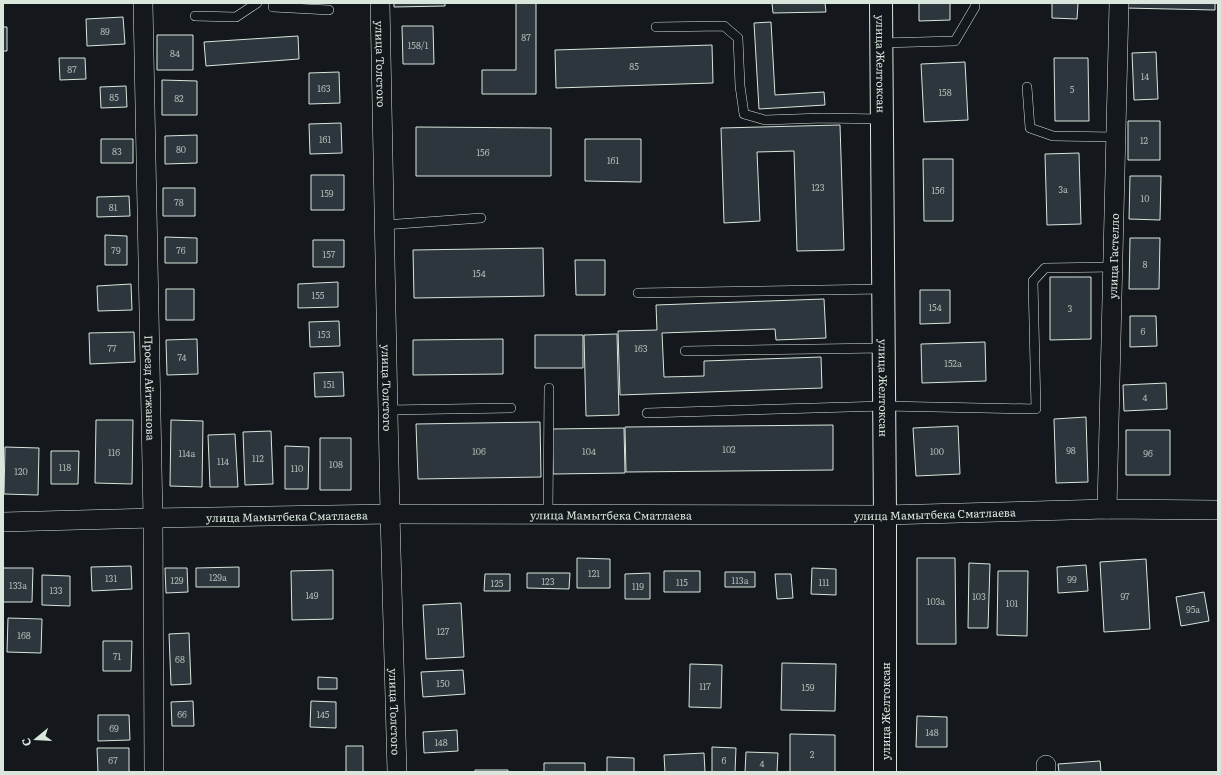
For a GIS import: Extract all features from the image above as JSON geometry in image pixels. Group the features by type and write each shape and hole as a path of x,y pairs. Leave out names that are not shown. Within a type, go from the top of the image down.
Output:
{"street":[{"name":"Проезд Айтжанова","path":"143,3 153,518 154,772"},
{"name":"улица Толстого","path":"380,3 396,772"},
{"name":"улица Желтоксан","path":"881,3 885,515 885,772"},
{"name":"улица Гастелло","path":"1107,509 1119,3"},
{"name":"улица Мамытбека Сматлаева","path":"3,522 390,514 885,515 1107,509 1218,510"}],"lane":[{"path":"195,16 236,17 257,3"},
{"path":"273,3 273,7 329,10"},
{"path":"881,43 955,41 975,7 975,3"},
{"path":"656,26 724,26 738,38 740,86 744,114 765,120 823,118 882,119"},
{"path":"1027,87 1030,128 1053,136 1116,137"},
{"path":"384,225 481,218"},
{"path":"647,413 884,406 1036,409 1033,280 1045,268 1113,267"},
{"path":"638,293 883,289"},
{"path":"685,351 884,348"},
{"path":"548,514 549,388"},
{"path":"388,410 511,408"}],"building":[{"path":"394,3 445,3 445,6 394,7"},
{"path":"516,3 536,3 536,94 482,94 482,70 516,70"},
{"path":"772,3 825,3 826,12 773,13"},
{"path":"919,3 950,3 950,20 919,21"},
{"path":"1052,3 1078,3 1077,19 1052,18"},
{"path":"1126,3 1215,3 1215,10 1125,8"},
{"path":"123,17 125,44 87,46 86,19"},
{"path":"771,22 775,95 824,92 825,105 759,109 754,23"},
{"path":"402,26 433,26 434,64 403,64"},
{"path":"3,27 7,27 7,51 3,51"},
{"path":"157,35 193,35 193,70 157,70"},
{"path":"298,36 299,59 206,66 204,42"},
{"path":"712,45 713,83 556,88 555,50"},
{"path":"1156,52 1158,99 1134,100 1132,53"},
{"path":"59,58 85,58 86,79 60,80"},
{"path":"1054,58 1088,58 1089,121 1055,121"},
{"path":"965,62 968,120 924,122 921,64"},
{"path":"339,72 340,103 309,104 309,73"},
{"path":"162,80 197,81 197,115 162,115"},
{"path":"126,86 127,107 101,108 100,87"},
{"path":"1128,121 1160,121 1160,160 1128,160"},
{"path":"341,123 342,153 310,154 309,124"},
{"path":"840,125 844,250 797,251 794,151 757,152 760,221 724,223 721,128"},
{"path":"416,127 551,128 551,176 416,176"},
{"path":"197,135 197,163 165,164 165,136"},
{"path":"101,139 133,139 133,163 101,163"},
{"path":"585,139 641,139 641,182 585,181"},
{"path":"1079,153 1081,224 1047,225 1045,154"},
{"path":"923,159 953,159 953,221 924,221"},
{"path":"311,175 344,175 344,210 311,210"},
{"path":"1130,176 1161,176 1160,220 1129,219"},
{"path":"163,188 195,188 195,216 163,216"},
{"path":"129,196 130,216 97,217 97,197"},
{"path":"105,235 127,236 127,265 105,265"},
{"path":"165,237 197,238 197,263 165,263"},
{"path":"1130,238 1160,238 1159,289 1129,289"},
{"path":"313,240 344,240 344,267 313,267"},
{"path":"543,248 544,296 414,298 413,250"},
{"path":"575,260 605,260 605,295 576,295"},
{"path":"1050,277 1091,277 1091,339 1050,340"},
{"path":"338,282 338,307 298,308 298,284"},
{"path":"131,284 132,310 98,311 97,286"},
{"path":"166,289 194,289 194,320 166,320"},
{"path":"920,290 950,290 950,323 920,324"},
{"path":"824,299 826,338 776,340 775,329 662,333 664,377 704,376 704,361 821,357 822,388 620,395 618,331 657,330 656,305"},
{"path":"1130,316 1156,316 1157,346 1130,347"},
{"path":"339,321 340,346 310,347 309,322"},
{"path":"134,332 135,362 90,364 89,333"},
{"path":"617,334 619,415 586,416 584,335"},
{"path":"535,335 583,335 583,368 535,368"},
{"path":"197,339 198,374 167,375 166,340"},
{"path":"503,339 503,374 413,375 413,340"},
{"path":"985,342 986,381 922,383 921,344"},
{"path":"343,372 344,396 315,397 314,373"},
{"path":"1166,383 1167,409 1124,411 1123,385"},
{"path":"1086,417 1088,482 1056,483 1054,419"},
{"path":"96,420 133,420 132,484 95,483"},
{"path":"171,420 203,421 202,487 170,486"},
{"path":"540,422 541,477 418,479 416,424"},
{"path":"833,425 833,470 626,472 625,427"},
{"path":"958,426 960,474 916,476 913,428"},
{"path":"624,428 625,473 553,474 552,429"},
{"path":"1126,430 1170,430 1170,475 1126,475"},
{"path":"271,431 273,484 245,485 243,432"},
{"path":"235,434 238,487 210,487 208,435"},
{"path":"320,438 351,438 351,490 320,490"},
{"path":"285,446 309,447 308,489 285,489"},
{"path":"5,447 39,448 38,495 4,494"},
{"path":"51,451 79,451 78,484 51,484"},
{"path":"577,558 610,559 610,588 577,588"},
{"path":"917,558 955,558 956,644 917,644"},
{"path":"1146,559 1150,629 1104,632 1100,562"},
{"path":"969,563 990,564 988,628 968,628"},
{"path":"1086,565 1088,591 1058,593 1057,567"},
{"path":"131,566 132,589 92,591 91,567"},
{"path":"239,567 239,587 196,587 196,568"},
{"path":"3,568 33,568 32,602 3,602"},
{"path":"165,568 187,568 188,592 166,593"},
{"path":"812,568 836,569 836,595 811,594"},
{"path":"333,570 333,619 292,620 291,571"},
{"path":"664,571 700,571 700,592 664,592"},
{"path":"998,571 1028,571 1027,636 997,635"},
{"path":"725,572 755,572 755,587 725,587"},
{"path":"527,573 570,573 569,589 527,588"},
{"path":"650,573 650,599 625,599 625,574"},
{"path":"485,574 510,574 510,591 484,591"},
{"path":"775,574 791,574 793,598 777,599"},
{"path":"42,575 70,576 70,606 42,605"},
{"path":"1204,592 1209,621 1181,626 1176,597"},
{"path":"461,603 464,657 426,659 423,605"},
{"path":"8,618 42,619 41,653 7,652"},
{"path":"189,633 191,684 171,685 169,634"},
{"path":"103,641 132,641 131,671 103,671"},
{"path":"782,663 836,664 835,711 781,710"},
{"path":"690,664 722,665 721,708 689,707"},
{"path":"463,670 465,694 423,697 421,672"},
{"path":"318,677 337,678 337,689 318,689"},
{"path":"193,701 194,726 172,726 171,702"},
{"path":"311,701 336,702 336,728 310,727"},
{"path":"98,715 129,715 130,740 98,741"},
{"path":"917,716 947,717 947,747 916,747"},
{"path":"457,730 458,751 424,753 423,732"},
{"path":"790,734 835,735 835,772 790,772"},
{"path":"346,746 363,746 363,772 346,772"},
{"path":"712,747 736,748 735,772 712,772"},
{"path":"97,748 129,748 129,772 98,772"},
{"path":"746,752 778,753 777,772 745,772"},
{"path":"704,753 705,772 665,772 664,755"},
{"path":"607,757 634,758 634,772 607,772"},
{"path":"1100,761 1101,772 1059,772 1058,764"},
{"path":"544,763 585,763 585,772 544,772"},
{"path":"475,770 508,770 508,772 475,772"}]}
